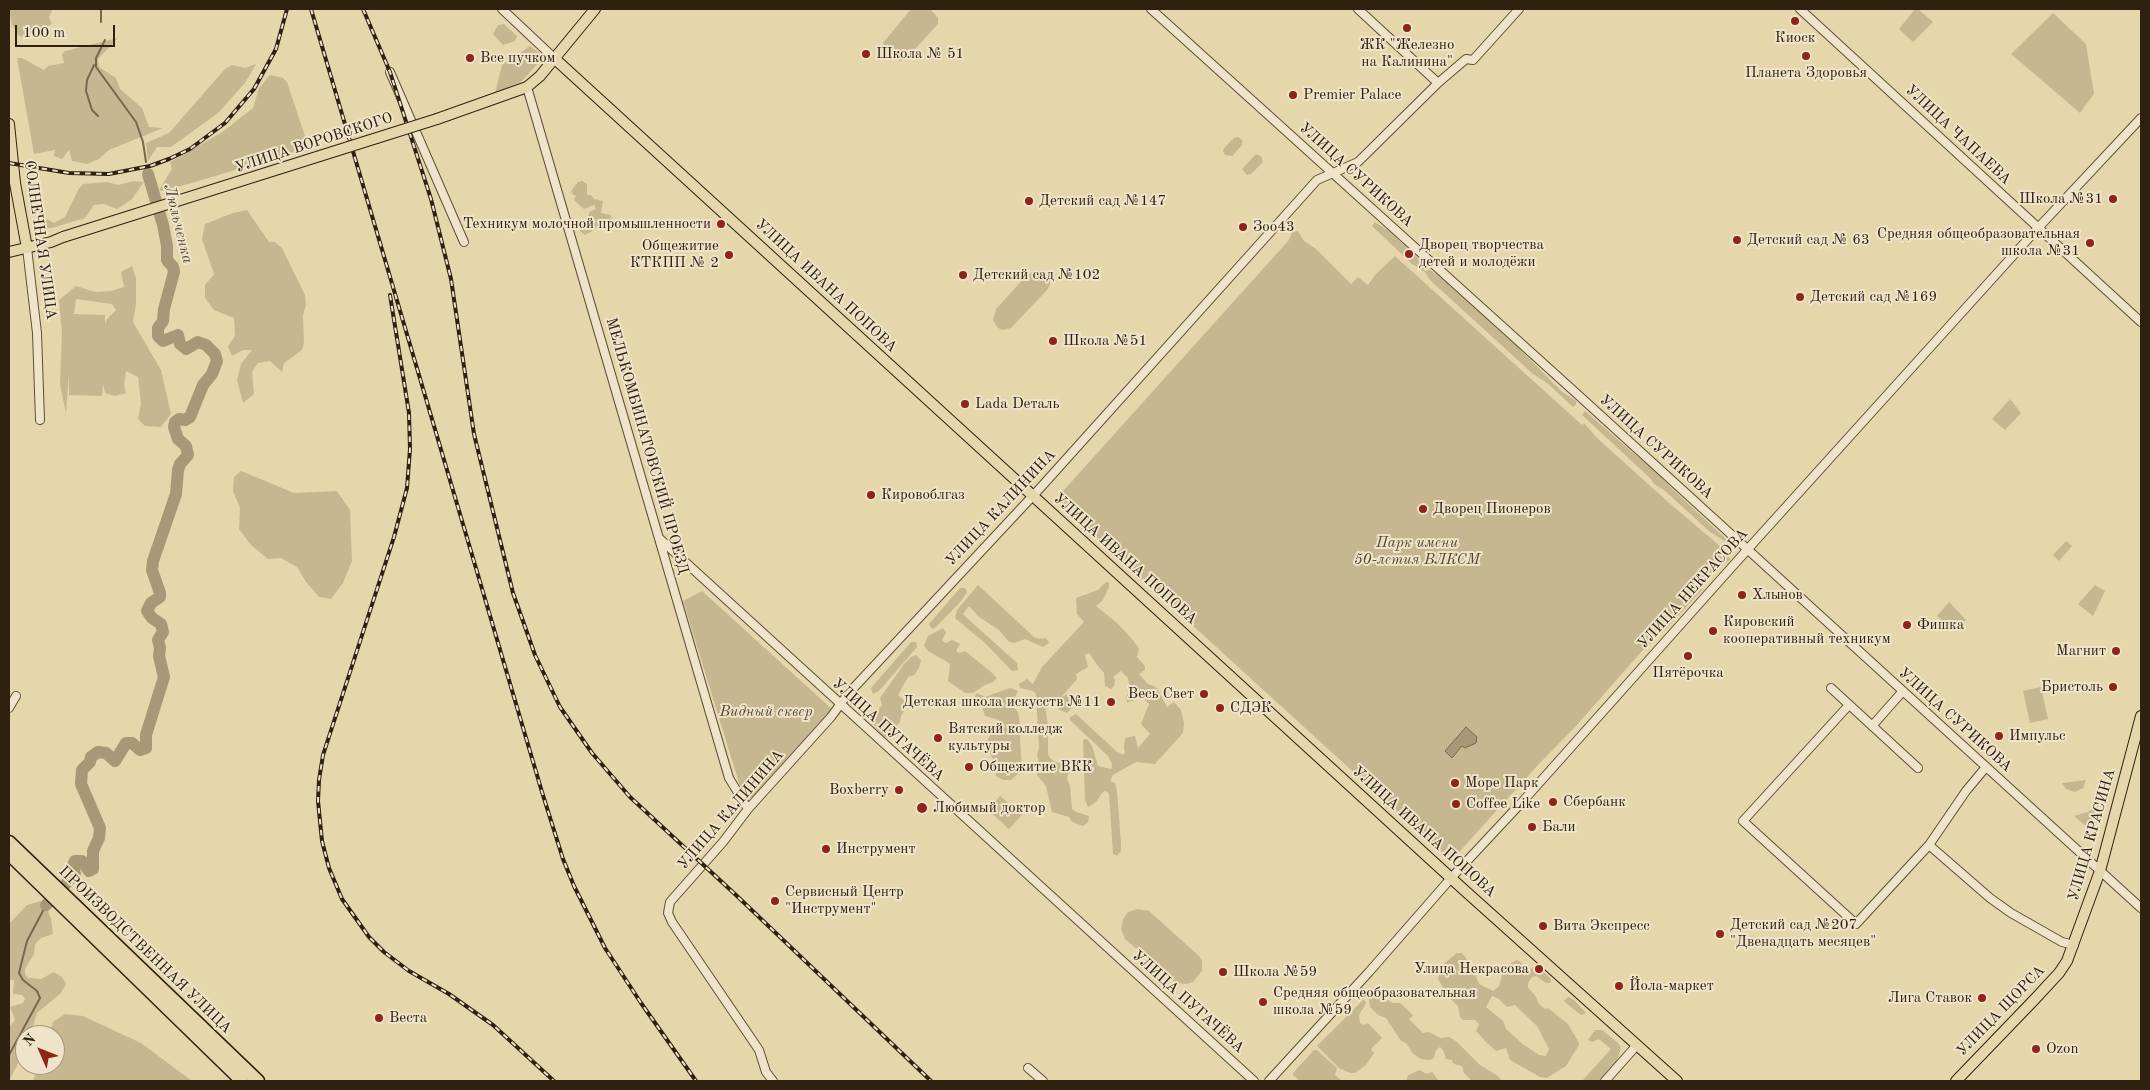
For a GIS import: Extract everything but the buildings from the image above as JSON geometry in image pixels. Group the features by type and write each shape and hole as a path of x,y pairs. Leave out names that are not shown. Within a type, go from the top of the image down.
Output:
{"highway":[{"name":"ПРОИЗВОДСТВЕННАЯ УЛИЦА","path":"9,842 51,889 242,1081"},
{"name":"ПРОИЗВОДСТВЕННАЯ УЛИЦА","path":"9,854 51,889"},
{"name":"ПРОИЗВОДСТВЕННАЯ УЛИЦА","path":"63,901 258,1081"}],"main road":[{"name":"УЛИЦА ВОРОВСКОГО","path":"9,252 63,237 437,119 527,87 540,76 595,9"},
{"name":"УЛИЦА ИВАНА ПОПОВА","path":"554,58 1677,1081"},
{"name":"СОЛНЕЧНАЯ УЛИЦА","path":"9,124 15,183 27,248"},
{"name":"УЛИЦА КРАСИНА","path":"2067,961 2100,871 2141,716"},
{"name":"УЛИЦА ЩОРСА","path":"1956,1081 2034,1000 2067,961"}],"street":[{"path":"502,9 554,58"},
{"name":"УЛИЦА СУРИКОВА","path":"1150,9 2141,908"},
{"path":"1358,9 1438,83"},
{"name":"УЛИЦА КАЛИНИНА","path":"773,1081 766,1072 759,1050 672,922 668,913 670,902 723,842 748,809 840,705 1033,495 1317,180 1358,162 1438,83 1466,59 1473,60 1519,9"},
{"name":"УЛИЦА ЧАПАЕВА","path":"1800,9 2141,322"},
{"path":"390,72 464,242"},
{"name":"МЕЛЬКОМБИНАТОВСКИЙ ПРОЕЗД","path":"527,87 729,778 748,809"},
{"name":"УЛИЦА НЕКРАСОВА","path":"1269,1081 2038,228 2141,118"},
{"name":"СОЛНЕЧНАЯ УЛИЦА","path":"27,248 37,333 40,420"},
{"name":"УЛИЦА ПУГАЧЁВА","path":"660,540 1254,1081"},
{"path":"1830,688 1918,768"},
{"path":"1872,726 1902,691"},
{"path":"9,708 16,696"},
{"path":"1849,705 1743,821 1856,924 1930,845 1966,790 1986,768"},
{"path":"1930,845 1990,898 2050,936 2074,945"},
{"path":"1605,1081 1637,1045"},
{"path":"1028,1068 1043,1081"}],"green space":[{"path":"9,9 53,9 49,17 52,24 25,39 18,35 12,25"},
{"path":"911,9 930,9 938,18 938,24 906,59 900,61 885,49 883,43"},
{"path":"1915,9 1918,9 1933,22 1913,42 1899,29"},
{"path":"2053,13 2086,44 2094,94 2080,113 2011,54"},
{"path":"504,24 517,36 515,41 503,45 493,34 498,25"},
{"path":"118,38 98,59 99,67 116,78 120,89 142,108 149,127 163,128 109,150 99,159 87,164 72,161 69,150 62,159 54,156 55,150 34,154 17,58 22,58 44,70 48,66 64,63 62,54 65,51"},
{"path":"530,46 539,53 539,62 522,81 495,93 502,65"},
{"path":"256,64 245,83 218,113 171,147 157,147 148,161 146,143 169,133 225,69 232,65 245,68"},
{"path":"271,75 283,78 287,82 306,139 305,149 192,183 159,190 172,169 170,162 221,133 253,108 259,88"},
{"path":"1238,137 1242,140 1242,145 1232,156 1225,155 1224,148 1234,138"},
{"path":"1256,154 1261,156 1263,162 1251,174 1247,175 1242,169"},
{"path":"134,181 144,182 132,199 117,209 104,204 94,205 85,218 44,229 42,224 47,219 54,223 65,217 78,190 83,184 107,182 118,185"},
{"path":"582,181 587,184 587,195 603,201 601,213 611,215 612,220 585,235 579,228 590,221 588,219 589,212 596,209 594,205 584,209 574,200 576,195 573,195 571,191 578,182"},
{"path":"247,210 269,242 275,242 282,248 305,295 306,305 303,315 304,343 302,350 284,363 282,372 270,361 258,363 252,372 254,394 243,403 237,380 241,364 252,350 243,350 232,356 228,346 235,336 234,318 214,310 205,298 205,285 214,274 202,239 205,224 233,213"},
{"path":"1375,222 1389,231 1426,267 1444,280 1512,341 1561,391 1576,401 1576,405 1573,407 1547,383 1533,374 1431,281 1425,272 1412,264 1372,226"},
{"name":"Парк имени 50-летия ВЛКСМ","path":"1298,231 1304,241 1316,249 1351,284 1358,277 1368,285 1375,275 1395,256 1582,425 1584,423 1597,438 1667,501 1728,553 1730,560 1717,568 1702,585 1702,590 1665,630 1642,651 1576,726 1451,861 1055,500 1289,240 1292,232"},
{"path":"132,266 136,278 136,304 133,322 161,370 171,414 161,427 145,426 138,419 141,404 138,377 126,371 124,386 126,393 115,396 105,393 103,384 102,396 69,395 69,374 66,413 60,385 62,333 59,300 76,286 95,292 111,291 124,287 121,272","holes":["76,299 112,304 116,310 107,319 105,324 105,315 74,314"]},
{"path":"1035,270 1043,271 1050,277 1050,285 1047,290 1011,328 1003,330 998,328 993,320 996,309 1026,276"},
{"path":"2010,399 2021,413 2005,430 1992,419"},
{"path":"1585,411 1657,471 1665,482 1727,540 1726,542 1710,532 1664,490 1654,484 1651,479 1582,415"},
{"path":"241,471 294,493 337,491 350,510 352,561 343,583 331,599 319,597 306,582 297,567 281,558 268,559 251,545 239,529 240,508 233,491 234,477"},
{"path":"2066,541 2072,546 2059,561 2053,555"},
{"path":"1106,582 1109,582 1109,587 1103,600 1096,606 1117,623 1133,640 1139,649 1137,657 1145,666 1145,670 1139,674 1148,684 1156,687 1167,707 1174,702 1181,710 1184,723 1183,733 1155,764 1136,762 1113,775 1110,781 1115,783 1117,791 1121,843 1121,851 1117,856 1113,854 1109,793 1105,791 1102,793 1097,801 1088,807 1085,799 1083,740 1087,739 1092,746 1098,766 1111,769 1112,764 1108,756 1070,720 1070,717 1076,714 1116,751 1123,755 1125,753 1125,738 1135,736 1138,748 1150,734 1141,724 1149,704 1137,692 1133,701 1127,702 1126,697 1130,689 1128,678 1121,671 1113,677 1115,680 1114,686 1111,689 1105,686 1104,673 1089,653 1085,655 1088,667 1076,674 1077,679 1061,697 1070,693 1074,695 1071,709 1067,713 1044,700 1048,725 1048,754 1055,762 1070,766 1067,778 1070,786 1072,809 1089,816 1088,822 1083,826 1072,822 1069,817 1052,812 1046,786 1037,775 1039,748 1036,694 1033,691 1020,688 1019,684 1027,679 1033,684 1042,667 1084,622 1077,614 1076,598 1098,590"},
{"path":"978,585 1034,637 1039,639 1046,638 1049,643 1043,647 1025,639 1014,643 1008,641 999,630 979,617 969,606 963,614 1017,663 1018,670 1012,671 985,643 955,618 957,610"},
{"path":"2095,585 2105,591 2093,616 2078,604"},
{"path":"960,588 965,588 967,592 962,600 937,626 933,629 931,628 929,624"},
{"name":"Видный сквер","path":"702,591 833,710 752,798 746,797 740,786 683,601"},
{"path":"1949,602 1966,620 1952,630 1937,616"},
{"path":"943,628 946,633 942,640 946,643 952,640 960,644 956,651 959,653 965,651 990,671 997,678 993,682 973,693 965,693 948,681 949,663 928,651 924,645 928,636"},
{"path":"911,642 916,642 917,647 879,691 873,694 871,688"},
{"path":"916,655 921,660 919,668 914,675 908,677 898,695 908,704 901,716 900,722 895,728 896,736 889,733 888,738 882,736 867,716 879,709 882,705 880,698 904,664"},
{"path":"2041,687 2048,719 2030,723 2023,691"},
{"path":"1010,688 1018,691 1013,701 1014,707 1018,712 1021,729 1022,770 1011,780 1003,780 996,776 995,764 988,749 987,741 999,720 985,716 982,706 975,703 975,696 977,693 985,697"},
{"path":"2086,780 2083,788 2075,792 2066,789 2062,783"},
{"path":"1000,796 1022,815 1009,829 988,810"},
{"path":"2099,804 2089,829 2074,816 2088,812"},
{"path":"41,901 46,905 51,919 53,934 41,938 35,944 34,954 25,969 25,974 28,978 41,979 54,972 62,977 66,984 61,993 37,1013 33,1025 15,1025 15,1069 9,1081 9,1027 15,1020 10,1007 23,1003 25,999 22,995 13,994 14,980 9,980 9,924 27,905"},
{"path":"1138,909 1149,911 1199,956 1202,961 1202,971 1193,982 1186,984 1176,983 1125,939 1121,929 1123,919 1128,912"},
{"path":"1457,953 1462,953 1471,965 1479,984 1493,991 1499,986 1503,971 1509,964 1517,960 1522,963 1521,973 1525,973 1536,965 1551,979 1550,983 1546,983 1536,976 1532,977 1528,983 1528,988 1535,995 1539,1004 1545,1009 1548,1008 1568,1024 1578,1041 1579,1045 1566,1066 1547,1078 1540,1077 1510,1060 1506,1048 1496,1051 1476,1031 1479,1024 1475,1020 1463,1020 1460,1017 1458,1006 1448,996 1438,979 1441,966","holes":["1492,996 1499,999 1507,1007 1515,1005 1537,1026 1549,1049 1546,1056 1539,1055 1524,1045 1506,1029 1503,1021 1486,1007"]},
{"path":"1377,986 1382,987 1386,992 1386,999 1393,1003 1400,1003 1411,1013 1413,1016 1409,1019 1423,1033 1429,1032 1440,1038 1449,1037 1456,1041 1480,1065 1498,1076 1502,1081 1472,1081 1464,1073 1462,1066 1446,1059 1440,1047 1436,1050 1434,1058 1429,1060 1421,1059 1413,1054 1406,1043 1401,1041 1386,1018 1378,1015 1370,1007 1368,994 1371,989"},
{"path":"1568,997 1574,1000 1586,1013 1581,1015 1564,1001"},
{"path":"1364,999 1366,1003 1359,1015 1360,1023 1363,1025 1368,1023 1382,1038 1371,1049 1374,1053 1366,1065 1355,1073 1350,1073 1339,1068 1317,1046"},
{"path":"65,1014 83,1016 141,1043 192,1081 33,1081 35,1075 65,1075 65,1025 52,1025 53,1022"},
{"path":"1595,1030 1602,1030 1618,1043 1621,1048 1615,1066 1603,1081 1582,1081 1611,1049 1599,1039 1592,1042 1588,1040"},
{"path":"1314,1050 1317,1050 1337,1068 1335,1075 1342,1081 1300,1081 1293,1075"},
{"path":"1420,1070 1426,1074 1432,1072 1439,1081 1406,1081 1408,1075"}],"shaded area":[{"path":"1466,727 1477,737 1476,743 1465,748 1462,746 1452,758 1445,751"}],"waterway":[{"name":"Люльченка","path":"101,9 101,22"},
{"name":"Люльченка","path":"105,40 96,58 96,67 136,122 143,142 146,162"},
{"path":"94,65 87,80 86,91 92,110 98,116"},
{"name":"Люльченка","path":"46,905 75,874 73,865 75,861 82,861 89,871 93,869 93,851 99,838 100,828 81,784 82,770 90,762 91,757 98,752 106,753 115,761 126,743 132,743 140,750 146,748 146,735 164,677 159,656 158,640 163,632 161,624 152,618 147,611 151,603 160,597 152,570 153,561 176,494 178,470 180,464 188,455 186,446 178,439 174,427 175,422 179,419 185,420 190,417 203,385 212,374 217,361 215,354 206,345 198,342 186,349 180,344 178,335 163,341 158,336 158,328 163,321 164,309 174,272 173,267 167,260 167,246 163,225 148,174"},
{"path":"9,1055 40,998 37,991 23,980 19,973 27,941 46,905"}],"railway":[{"path":"9,163 69,173 109,174 150,166 190,149 225,123 254,89 276,49 287,9"},
{"path":"311,9 563,859 574,886 605,948 696,1081"},
{"path":"363,9 390,72 431,199 451,279 474,434 513,593 535,655 560,707 592,753 630,797 931,1081"},
{"path":"390,295 409,413 410,449 407,488 394,537 323,755 318,801 322,841 329,868 342,899 369,937 384,952 409,971 449,994 493,1025 554,1081"}],"place":[{"name":"Киоск","path":"1795,21"},
{"name":"ЖК \"Железно на Калинина\"","path":"1407,28"},
{"name":"Школа № 51","path":"866,54"},
{"name":"Планета Здоровья","path":"1806,56"},
{"name":"Все пучком","path":"470,58"},
{"name":"Premier Palace","path":"1293,95"},
{"name":"Школа №31","path":"2113,199"},
{"name":"Детский сад №147","path":"1029,201"},
{"name":"Техникум молочной промышленности","path":"721,224"},
{"name":"Зоо43","path":"1243,227"},
{"name":"Детский сад № 63","path":"1737,240"},
{"name":"Средняя общеобразовательная школа №31","path":"2090,243"},
{"name":"Дворец творчества детей и молодёжи","path":"1409,254"},
{"name":"Общежитие КТКПП № 2","path":"729,255"},
{"name":"Детский сад №102","path":"963,275"},
{"name":"Детский сад №169","path":"1800,297"},
{"name":"Школа №51","path":"1053,341"},
{"name":"Lada Dеталь","path":"965,404"},
{"name":"Кировоблгаз","path":"871,495"},
{"name":"Дворец Пионеров","path":"1423,509"},
{"name":"Хлынов","path":"1742,595"},
{"name":"Фишка","path":"1907,625"},
{"name":"Кировский кооперативный техникум","path":"1713,631"},
{"name":"Магнит","path":"2116,651"},
{"name":"Пятёрочка","path":"1688,656"},
{"name":"Бристоль","path":"2113,687"},
{"name":"Весь Свет","path":"1204,694"},
{"name":"Детская школа искусств №11","path":"1111,702"},
{"name":"СДЭК","path":"1220,708"},
{"name":"Импульс","path":"1999,736"},
{"name":"Вятский колледж культуры","path":"938,738"},
{"name":"Общежитие ВКК","path":"969,767"},
{"name":"Море Парк","path":"1455,783"},
{"name":"Boxberry","path":"899,790"},
{"name":"Сбербанк","path":"1553,802"},
{"name":"Coffee Like","path":"1456,804"},
{"name":"Любимый доктор","path":"922,808"},
{"name":"Бали","path":"1532,827"},
{"name":"Инструмент","path":"826,849"},
{"name":"Сервисный Центр \"Инструмент\"","path":"775,901"},
{"name":"Вита Экспресс","path":"1543,926"},
{"name":"Детский сад №207 \"Двенадцать месяцев\"","path":"1720,934"},
{"name":"Улица Некрасова","path":"1539,969"},
{"name":"Школа №59","path":"1223,972"},
{"name":"Йола-маркет","path":"1619,986"},
{"name":"Лига Ставок","path":"1982,998"},
{"name":"Средняя общеобразовательная школа №59","path":"1263,1002"},
{"name":"Веста","path":"379,1018"},
{"name":"Ozon","path":"2036,1049"}]}
